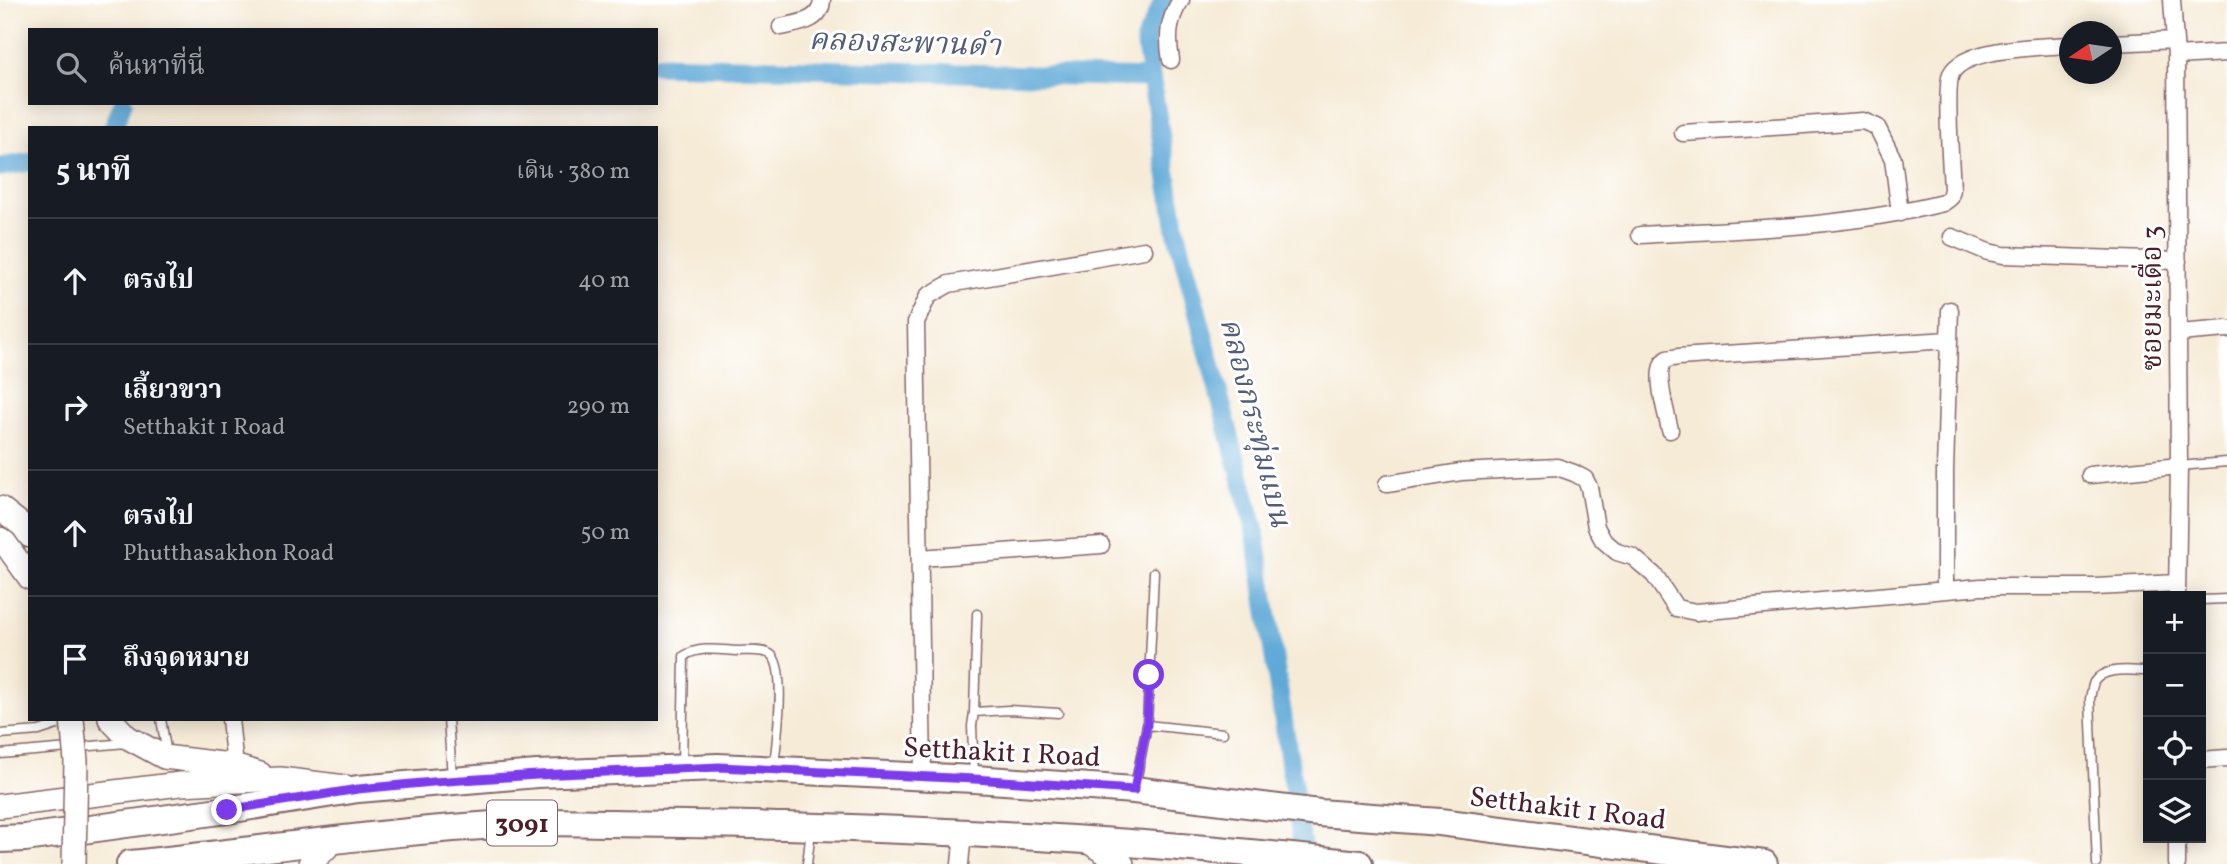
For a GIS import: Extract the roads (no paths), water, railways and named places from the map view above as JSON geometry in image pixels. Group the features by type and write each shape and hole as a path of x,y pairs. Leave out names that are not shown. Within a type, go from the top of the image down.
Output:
{"main road":[{"path":"0,508 28,533"},
{"path":"0,539 28,575"},
{"path":"74,721 74,864"},
{"path":"112,721 127,737 167,758 235,767 281,779"},
{"name":"Setthakit 1 Road","path":"0,839 25,838 227,810 358,789 453,780 719,767 974,779 1134,790 1319,813 1440,822 1764,864"},
{"name":"3091","path":"0,806 180,784 281,779 358,789"},
{"name":"3091","path":"335,839 532,823 812,827 1086,840 1269,853 1359,864"},
{"path":"130,864 335,839"},
{"path":"310,864 335,839"},
{"path":"1086,840 1122,864"},
{"path":"1212,864 1237,852"}],"street":[{"path":"781,27 817,15 822,9 822,0"},
{"path":"1171,60 1168,47 1169,21 1181,0"},
{"name":"ซอยมะเดื่อ 3","path":"2172,0 2176,48 2178,261 2177,590"},
{"path":"2122,44 2227,53"},
{"path":"1640,235 1821,225 1943,204 1950,198 1952,189 1949,91 1951,74 1963,62 1977,56 2011,48 2059,46"},
{"path":"1683,133 1863,121 1877,127 1894,159 1899,213"},
{"path":"1951,237 1964,240 1988,253 2003,255 2178,261"},
{"path":"923,777 916,322 928,296 950,284 1144,250"},
{"path":"1945,590 1945,471 1950,310"},
{"path":"2178,333 2227,330"},
{"path":"1670,430 1659,379 1662,365 1667,359 1949,340"},
{"path":"2090,475 2179,466"},
{"path":"1387,484 1461,472 1558,467 1574,473 1585,479 1589,487 1596,527 1603,540 1617,552 1633,558 1654,575 1676,608 1696,612 1982,587 2177,590"},
{"path":"920,558 1101,545"},
{"path":"230,721 235,767"},
{"path":"2206,760 2227,758"},
{"path":"960,864 963,833"},
{"path":"2177,843 2177,864"}],"lane":[{"path":"2179,466 2227,462"},
{"path":"1134,790 1147,725 1154,572"},
{"path":"2206,600 2227,599"},
{"path":"974,779 972,726 977,614"},
{"path":"681,769 684,656 692,651 705,649 758,651 769,654 778,664 780,680 774,770"},
{"path":"2097,864 2090,699 2094,683 2101,675 2108,672 2143,671"},
{"path":"974,712 1009,710 1058,713"},
{"path":"0,734 39,732 69,721"},
{"path":"161,721 167,758"},
{"path":"448,721 453,780"},
{"path":"1147,725 1223,733"},
{"path":"0,754 135,742"},
{"path":"807,864 812,827"}],"waterway":[{"name":"คลองกระทุ่มแบน","path":"1164,0 1145,40 1176,230 1255,532 1305,864"},
{"name":"คลองสะพานดำ","path":"658,65 1151,78"},
{"name":"คลองสะพานดำ","path":"114,126 122,105"},
{"name":"คลองสะพานดำ","path":"0,167 28,162"}]}
